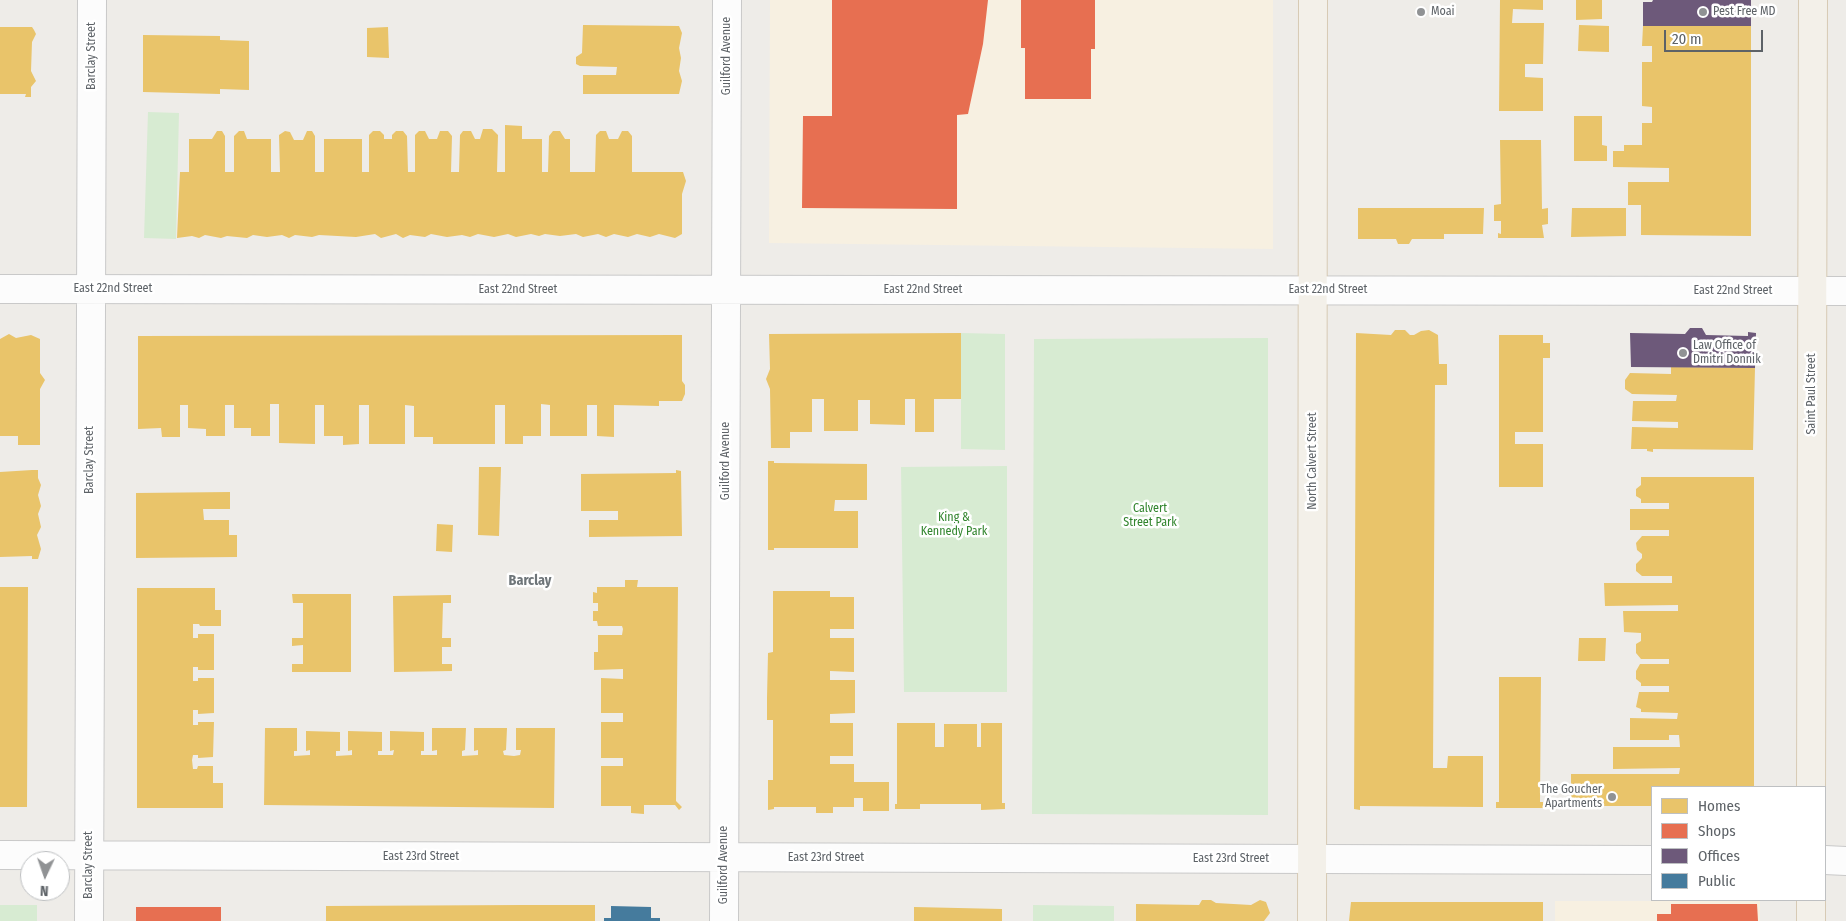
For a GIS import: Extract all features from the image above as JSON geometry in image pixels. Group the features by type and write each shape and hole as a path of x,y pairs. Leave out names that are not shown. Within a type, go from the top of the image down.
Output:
{"main road":[{"name":"North Calvert Street","path":"1312,921 1313,0"},
{"name":"Saint Paul Street","path":"1811,786 1813,0"},
{"path":"1811,901 1811,921"}],"street":[{"name":"Barclay Street","path":"89,921 92,0"},
{"name":"Guilford Avenue","path":"724,921 727,0"},
{"name":"East 22nd Street","path":"0,289 1846,291"},
{"name":"East 23rd Street","path":"0,855 1651,860"},
{"path":"1826,860 1846,860"}],"shaded area":[{"path":"770,0 1273,0 1273,249 769,243"},
{"path":"1555,901 1760,901 1760,921 1555,921"}],"green space":[{"path":"148,112 179,113 176,239 144,238"},
{"path":"961,333 1005,334 1005,450 961,449"},
{"name":"Calvert Street Park","path":"1268,338 1268,815 1032,814 1034,339"},
{"name":"King & Kennedy Park","path":"1007,466 1007,692 904,692 901,467"},
{"path":"0,905 37,905 37,921 0,921"},
{"path":"1033,905 1114,906 1114,921 1033,921"}],"building: Homes":[{"path":"1500,0 1543,0 1543,10 1513,9 1512,23 1544,23 1543,64 1525,64 1525,77 1543,78 1543,111 1499,111"},
{"path":"1576,0 1602,0 1602,19 1576,20"},
{"path":"583,25 679,26 682,33 679,48 681,58 679,71 682,81 679,94 583,94 583,75 616,75 617,67 580,66 576,64 576,57 582,53"},
{"path":"1579,25 1609,26 1609,52 1578,51"},
{"path":"1643,26 1751,26 1751,236 1641,235 1641,205 1628,205 1628,182 1669,182 1669,168 1613,167 1613,151 1624,151 1624,145 1642,145 1642,123 1652,123 1652,107 1642,106 1642,62 1652,62 1652,46 1642,46"},
{"path":"0,27 32,27 36,34 32,42 31,71 36,81 31,87 31,97 25,97 26,94 0,94"},
{"path":"388,27 389,58 367,57 367,28"},
{"path":"143,35 220,36 220,40 249,41 249,90 220,89 220,94 143,92"},
{"path":"1574,116 1602,116 1602,145 1607,146 1607,161 1574,161"},
{"path":"505,125 522,126 522,139 542,139 542,172 548,172 549,136 553,131 560,131 565,139 570,139 570,172 595,172 596,135 600,131 606,131 609,139 618,139 622,131 628,131 632,136 632,172 683,172 686,181 682,194 682,234 675,238 659,234 650,237 637,234 628,237 614,234 606,237 598,234 583,237 576,234 560,236 545,234 539,236 531,234 516,237 508,234 494,237 478,234 470,237 462,235 447,237 431,234 425,237 410,235 403,238 396,234 381,238 375,234 356,237 295,235 289,238 282,235 267,237 253,235 247,238 227,236 221,238 205,235 199,238 192,236 177,238 180,172 189,172 189,139 212,139 217,131 222,131 225,136 225,172 234,172 234,136 239,131 244,131 247,139 271,139 271,172 280,172 279,135 285,131 290,132 294,140 303,140 307,131 312,131 315,136 315,172 324,172 324,139 362,139 362,172 369,172 369,135 373,131 380,131 384,135 384,139 392,139 392,135 396,131 403,131 407,136 408,172 415,172 415,135 419,131 425,131 429,139 437,139 440,131 448,131 452,136 451,172 459,172 460,135 463,131 471,131 475,139 480,139 483,129 492,129 498,135 497,172 505,172"},
{"path":"1500,140 1541,140 1542,209 1548,208 1548,224 1542,225 1544,238 1498,238 1498,233 1501,234 1501,221 1494,221 1494,205 1501,204"},
{"path":"1358,208 1484,208 1483,234 1444,234 1444,239 1412,239 1409,244 1398,244 1396,239 1358,239"},
{"path":"1572,208 1626,208 1626,236 1571,237"},
{"path":"1395,330 1405,330 1410,335 1414,335 1421,331 1429,330 1438,335 1439,364 1447,364 1447,385 1435,385 1433,768 1447,768 1448,756 1483,756 1483,807 1360,806 1360,810 1354,809 1356,333 1391,335"},
{"path":"961,333 961,399 934,399 934,432 915,432 915,399 905,399 905,425 870,424 870,400 858,400 858,431 824,431 824,399 812,399 812,432 790,432 790,448 771,448 770,389 766,379 770,369 769,334"},
{"path":"9,334 16,338 31,335 40,339 40,373 45,380 40,389 40,445 18,445 18,436 0,436 0,339"},
{"path":"682,335 682,381 685,385 685,394 682,401 659,401 659,406 614,405 614,437 597,436 597,405 587,405 587,436 550,436 550,405 541,404 541,436 523,436 523,444 505,444 505,405 495,405 495,444 433,444 433,437 414,437 414,406 405,405 405,444 369,444 369,405 359,405 359,444 343,445 343,436 324,436 324,405 315,405 315,444 279,443 279,404 270,404 270,436 251,436 251,428 234,428 234,405 225,405 225,436 206,436 206,429 188,428 188,405 180,405 180,437 162,437 161,428 138,429 138,336"},
{"path":"1499,335 1543,335 1543,343 1550,343 1550,358 1543,358 1543,432 1515,432 1515,444 1543,444 1543,487 1499,487"},
{"path":"1671,367 1755,368 1753,450 1653,449 1653,452 1647,451 1647,449 1631,449 1632,427 1678,428 1678,422 1632,421 1633,401 1676,401 1677,395 1632,394 1625,389 1625,380 1630,373 1671,374"},
{"path":"768,461 774,461 774,463 867,464 867,500 835,500 834,511 858,511 858,548 774,548 774,550 768,550"},
{"path":"479,467 501,467 499,536 478,535"},
{"path":"38,470 38,478 41,485 38,495 41,506 38,514 41,527 37,535 41,549 38,559 32,559 32,556 0,557 0,472"},
{"path":"676,470 681,471 682,536 589,537 589,520 618,520 618,511 581,511 581,474 676,473"},
{"path":"1641,477 1754,477 1754,786 1651,786 1651,806 1571,806 1571,774 1679,774 1680,768 1613,769 1613,747 1680,747 1679,735 1669,735 1669,740 1630,740 1630,718 1677,719 1678,713 1641,712 1641,709 1636,707 1639,692 1669,692 1669,686 1641,686 1641,683 1636,679 1636,671 1640,664 1669,664 1669,659 1641,659 1636,653 1636,644 1641,641 1641,633 1624,632 1623,611 1678,611 1678,605 1605,606 1604,583 1672,583 1672,576 1642,576 1636,571 1636,564 1642,558 1642,554 1637,550 1636,543 1642,536 1669,536 1669,530 1630,530 1630,509 1669,509 1669,503 1641,503 1641,499 1636,496 1636,489 1641,485"},
{"path":"230,492 230,509 203,509 204,520 229,520 229,535 237,535 237,557 136,558 136,493"},
{"path":"437,524 453,525 452,552 436,551"},
{"path":"625,580 638,580 637,587 678,587 676,801 682,807 679,810 675,805 644,805 644,814 631,813 631,806 601,806 601,766 623,766 623,758 601,758 601,722 623,722 623,713 601,713 601,678 623,679 623,669 594,670 594,652 598,652 598,635 622,635 623,629 622,626 598,626 597,621 593,621 593,611 598,611 598,603 593,603 593,592 597,593 597,587 625,587"},
{"path":"0,587 28,587 27,807 0,807"},
{"path":"137,588 215,588 215,610 221,610 221,626 193,624 193,638 198,638 198,634 214,634 214,670 198,670 198,667 193,667 193,681 198,681 198,678 214,678 214,713 198,714 198,710 193,710 193,725 198,725 198,722 214,722 213,757 198,758 198,755 193,755 192,760 193,769 197,769 198,766 213,766 213,783 223,783 223,808 137,808"},
{"path":"773,591 830,591 830,597 854,597 854,629 830,629 830,638 854,638 854,672 830,671 830,680 855,680 855,713 830,714 830,723 853,723 853,756 830,756 830,764 854,764 854,782 889,782 889,811 863,811 863,798 854,798 854,807 833,807 833,813 816,813 816,807 774,807 774,809 768,810 768,780 773,780 773,720 767,720 767,698 768,653 773,652"},
{"path":"292,594 351,594 351,672 292,672 292,664 303,664 303,645 292,646 292,638 303,638 303,603 293,603"},
{"path":"451,595 451,603 443,603 442,638 451,638 451,647 442,647 442,664 452,664 452,671 394,672 393,596"},
{"path":"1579,638 1606,638 1605,661 1578,661"},
{"path":"1499,677 1541,677 1540,802 1543,802 1543,808 1496,808 1496,802 1499,802"},
{"path":"897,723 935,723 935,747 944,747 944,724 977,724 977,747 981,747 981,723 1002,723 1002,803 1005,803 1005,809 981,810 981,804 920,804 920,809 895,809 895,804 897,804"},
{"path":"265,728 297,728 297,751 294,751 294,756 310,755 310,750 306,751 306,731 340,732 340,751 336,751 336,756 352,755 352,750 348,751 348,731 382,732 382,751 378,751 378,755 393,755 394,750 390,751 390,731 424,732 424,751 421,751 421,755 437,755 437,750 432,751 432,728 466,728 465,750 462,751 462,756 478,755 478,750 474,751 474,728 507,728 504,755 514,756 520,755 521,750 516,750 516,728 555,728 554,808 264,805"},
{"path":"1202,900 1211,900 1216,903 1251,905 1260,900 1266,902 1270,913 1264,921 1136,921 1136,904 1199,905"},
{"path":"1351,902 1543,902 1543,921 1349,921"},
{"path":"595,905 595,921 326,921 326,906"},
{"path":"914,907 1002,909 1002,921 914,921"}],"building: Shops":[{"path":"832,0 988,0 983,44 968,114 957,115 957,209 802,208 803,116 832,116"},
{"path":"1021,0 1095,0 1095,49 1091,49 1091,99 1025,99 1025,48 1021,48"},
{"path":"1671,904 1757,904 1758,921 1657,921 1657,914 1671,914"},
{"path":"136,907 221,907 221,921 136,921"}],"building: Offices":[{"path":"1653,0 1751,0 1751,26 1643,26 1643,2 1652,2"},
{"path":"1690,328 1702,328 1706,335 1748,336 1748,332 1756,333 1755,368 1631,367 1630,333 1685,334"}],"building: Public":[{"path":"611,906 651,907 651,918 660,918 660,921 604,921 604,918 611,918"}],"place":[{"name":"Moai","path":"1421,12"},
{"name":"Pest Free MD","path":"1703,12"},
{"name":"Law Office of Dmitri Donnik","path":"1683,353"},
{"name":"The Goucher Apartments","path":"1612,797"}],"district":[{"name":"Barclay","path":"530,581"}]}
